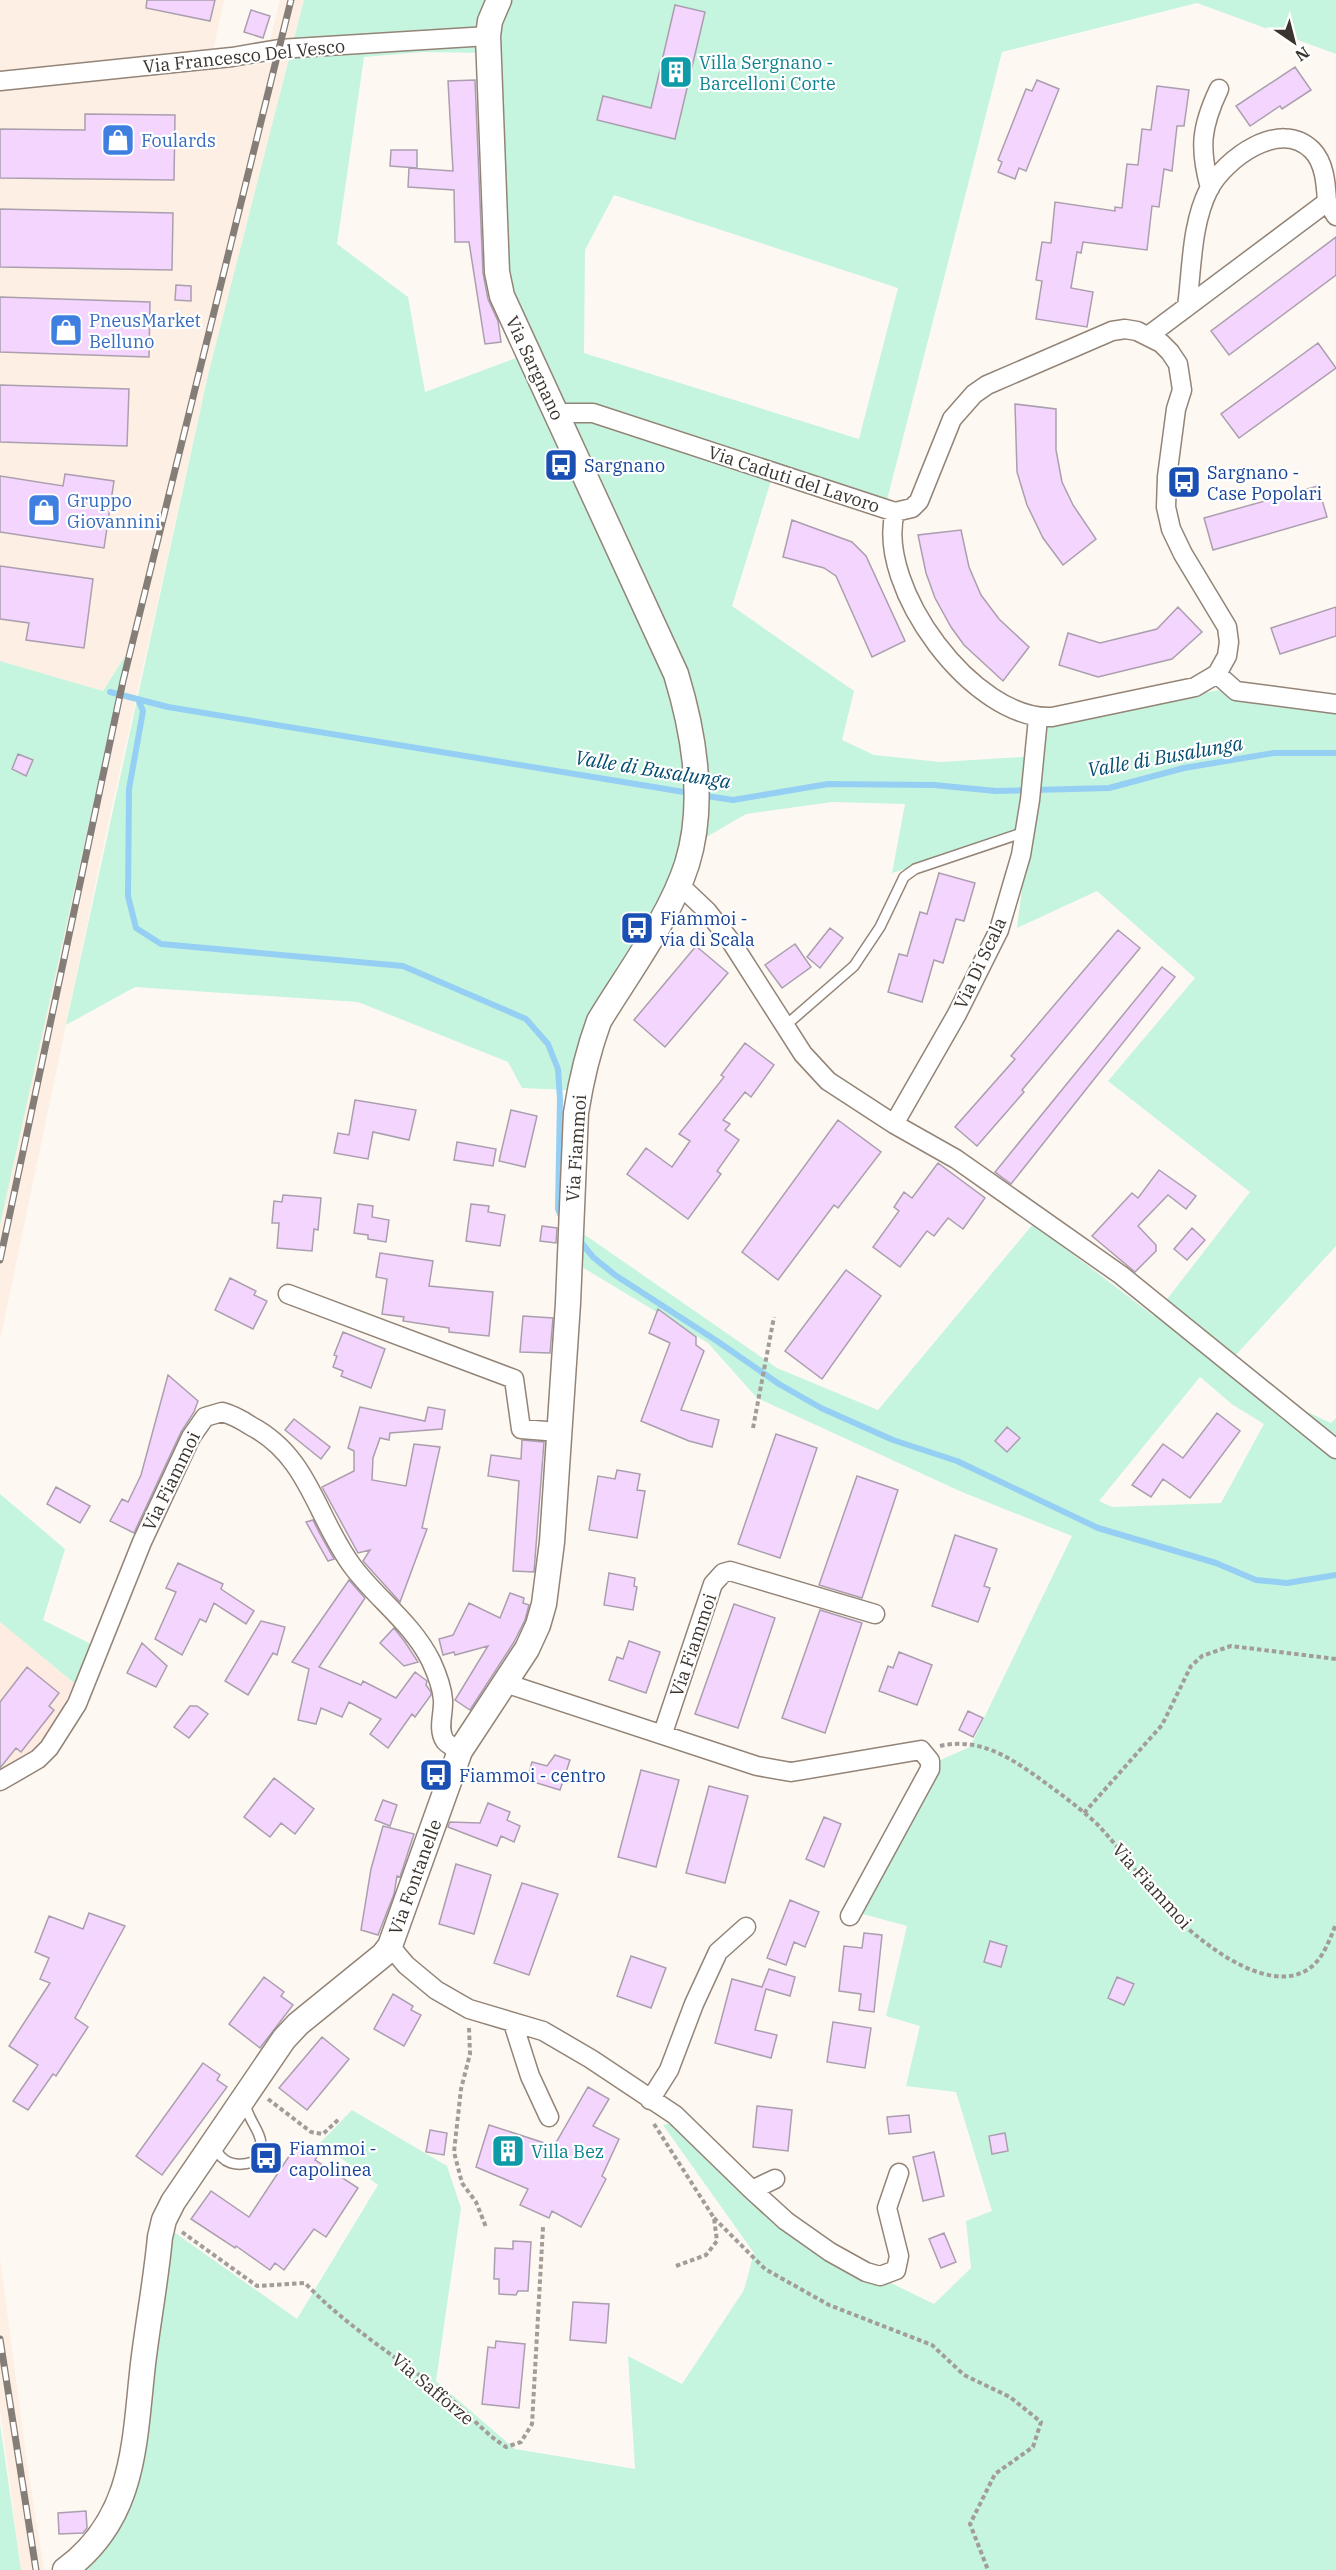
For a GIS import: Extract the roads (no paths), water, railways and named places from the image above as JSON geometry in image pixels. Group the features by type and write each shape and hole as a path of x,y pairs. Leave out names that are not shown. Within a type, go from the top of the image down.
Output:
{"street":[{"name":"Via Sargnano","path":"499,0 490,21 488,36 497,272 502,296 513,322 676,674 687,710 694,746 695,807 693,839 687,864 677,889"},
{"name":"Via Francesco Del Vesco","path":"0,81 232,57 279,49 488,36"},
{"path":"1210,188 1203,160 1203,140 1207,114 1219,89"},
{"path":"1148,336 1186,307 1332,209 1319,161 1313,150 1303,143 1279,138 1249,150 1221,172 1210,188 1197,225 1186,307"},
{"name":"Via Caduti del Lavoro","path":"559,420 567,414 593,413 895,512 912,508 919,501 946,430 957,412 974,394 1003,377 1100,335 1125,329 1148,336 1161,343 1170,352 1178,364 1181,377 1182,390 1176,410 1167,477 1166,507 1171,529 1183,554 1227,627 1229,642 1227,656 1217,674"},
{"path":"895,512 892,524 892,547 897,572 921,622 961,670 988,693 1014,710 1038,718 1180,692 1207,682 1217,674 1236,692 1336,704"},
{"name":"Via Di Scala","path":"894,1124 957,1014 999,930 1021,855 1030,800 1038,718"},
{"path":"677,889 687,892 707,911 732,943 803,1054 828,1082 894,1124 956,1159 1121,1275 1336,1449"},
{"name":"Via Fiammoi","path":"0,1782 38,1759 49,1748 77,1704 142,1542 191,1437 205,1417 222,1412 258,1429 275,1441 300,1469 335,1541 351,1565 368,1587 393,1608 417,1638 430,1660 441,1685 442,1727 445,1740 460,1751 527,1649 538,1625 544,1604 552,1542 576,1113 591,1042 599,1021 677,889"},
{"path":"288,1294 514,1379 521,1429 559,1432"},
{"name":"Via Fiammoi","path":"663,1733 713,1584 723,1573 730,1571 875,1614"},
{"path":"505,1683 663,1733 757,1767 780,1772 805,1771 921,1750 930,1761 930,1769 850,1916"},
{"name":"Via Fontanelle","path":"248,2091 271,2055 298,2024 372,1964 390,1946 460,1751"},
{"path":"650,2100 669,2070 694,2004 718,1952 746,1927"},
{"path":"390,1946 406,1965 436,1990 469,2009 553,2037 591,2059 675,2115 786,2221 830,2252 866,2272 880,2276 896,2270 899,2263 887,2208 899,2173"},
{"path":"513,2023 530,2076 549,2117"},
{"path":"65,2570 101,2532 121,2497 127,2480 138,2427 143,2364 164,2220 173,2202 248,2091"},
{"path":"752,2190 775,2179"}],"lane":[{"path":"785,1026 854,966 880,927 904,877 915,869 1024,832"},
{"path":"214,2143 218,2154 226,2161 237,2165 253,2162 258,2156 262,2141 250,2118 248,2091"}],"waterway":[{"name":"Valle di Busalunga","path":"110,692 168,707 690,793"},
{"path":"138,699 143,711 129,789 128,896 136,928 161,944 403,966 526,1019 548,1044 558,1069 560,1099 558,1209 563,1221"},
{"name":"Valle di Busalunga","path":"700,795 733,800 828,784 934,785 996,791 1109,788 1184,768 1274,753 1336,753"},
{"path":"579,1240 593,1257 615,1275 779,1384 821,1408 893,1440 957,1461 1098,1528 1216,1563 1256,1580 1287,1583 1336,1575"}],"railway":[{"path":"0,1260 123,681 291,0"},
{"path":"0,2339 36,2570"}],"place":[{"name":"Villa Sergnano - Barcelloni Corte","path":"676,72"},
{"name":"Foulards","path":"118,140"},
{"name":"PneusMarket Belluno","path":"66,330"},
{"name":"Sargnano","path":"561,465"},
{"name":"Sargnano - Case Popolari","path":"1184,482"},
{"name":"Gruppo Giovannini","path":"44,510"},
{"name":"Fiammoi - via di Scala","path":"637,928"},
{"name":"Fiammoi - centro","path":"436,1775"},
{"name":"Villa Bez","path":"508,2151"},
{"name":"Fiammoi - capolinea","path":"266,2158"}]}
